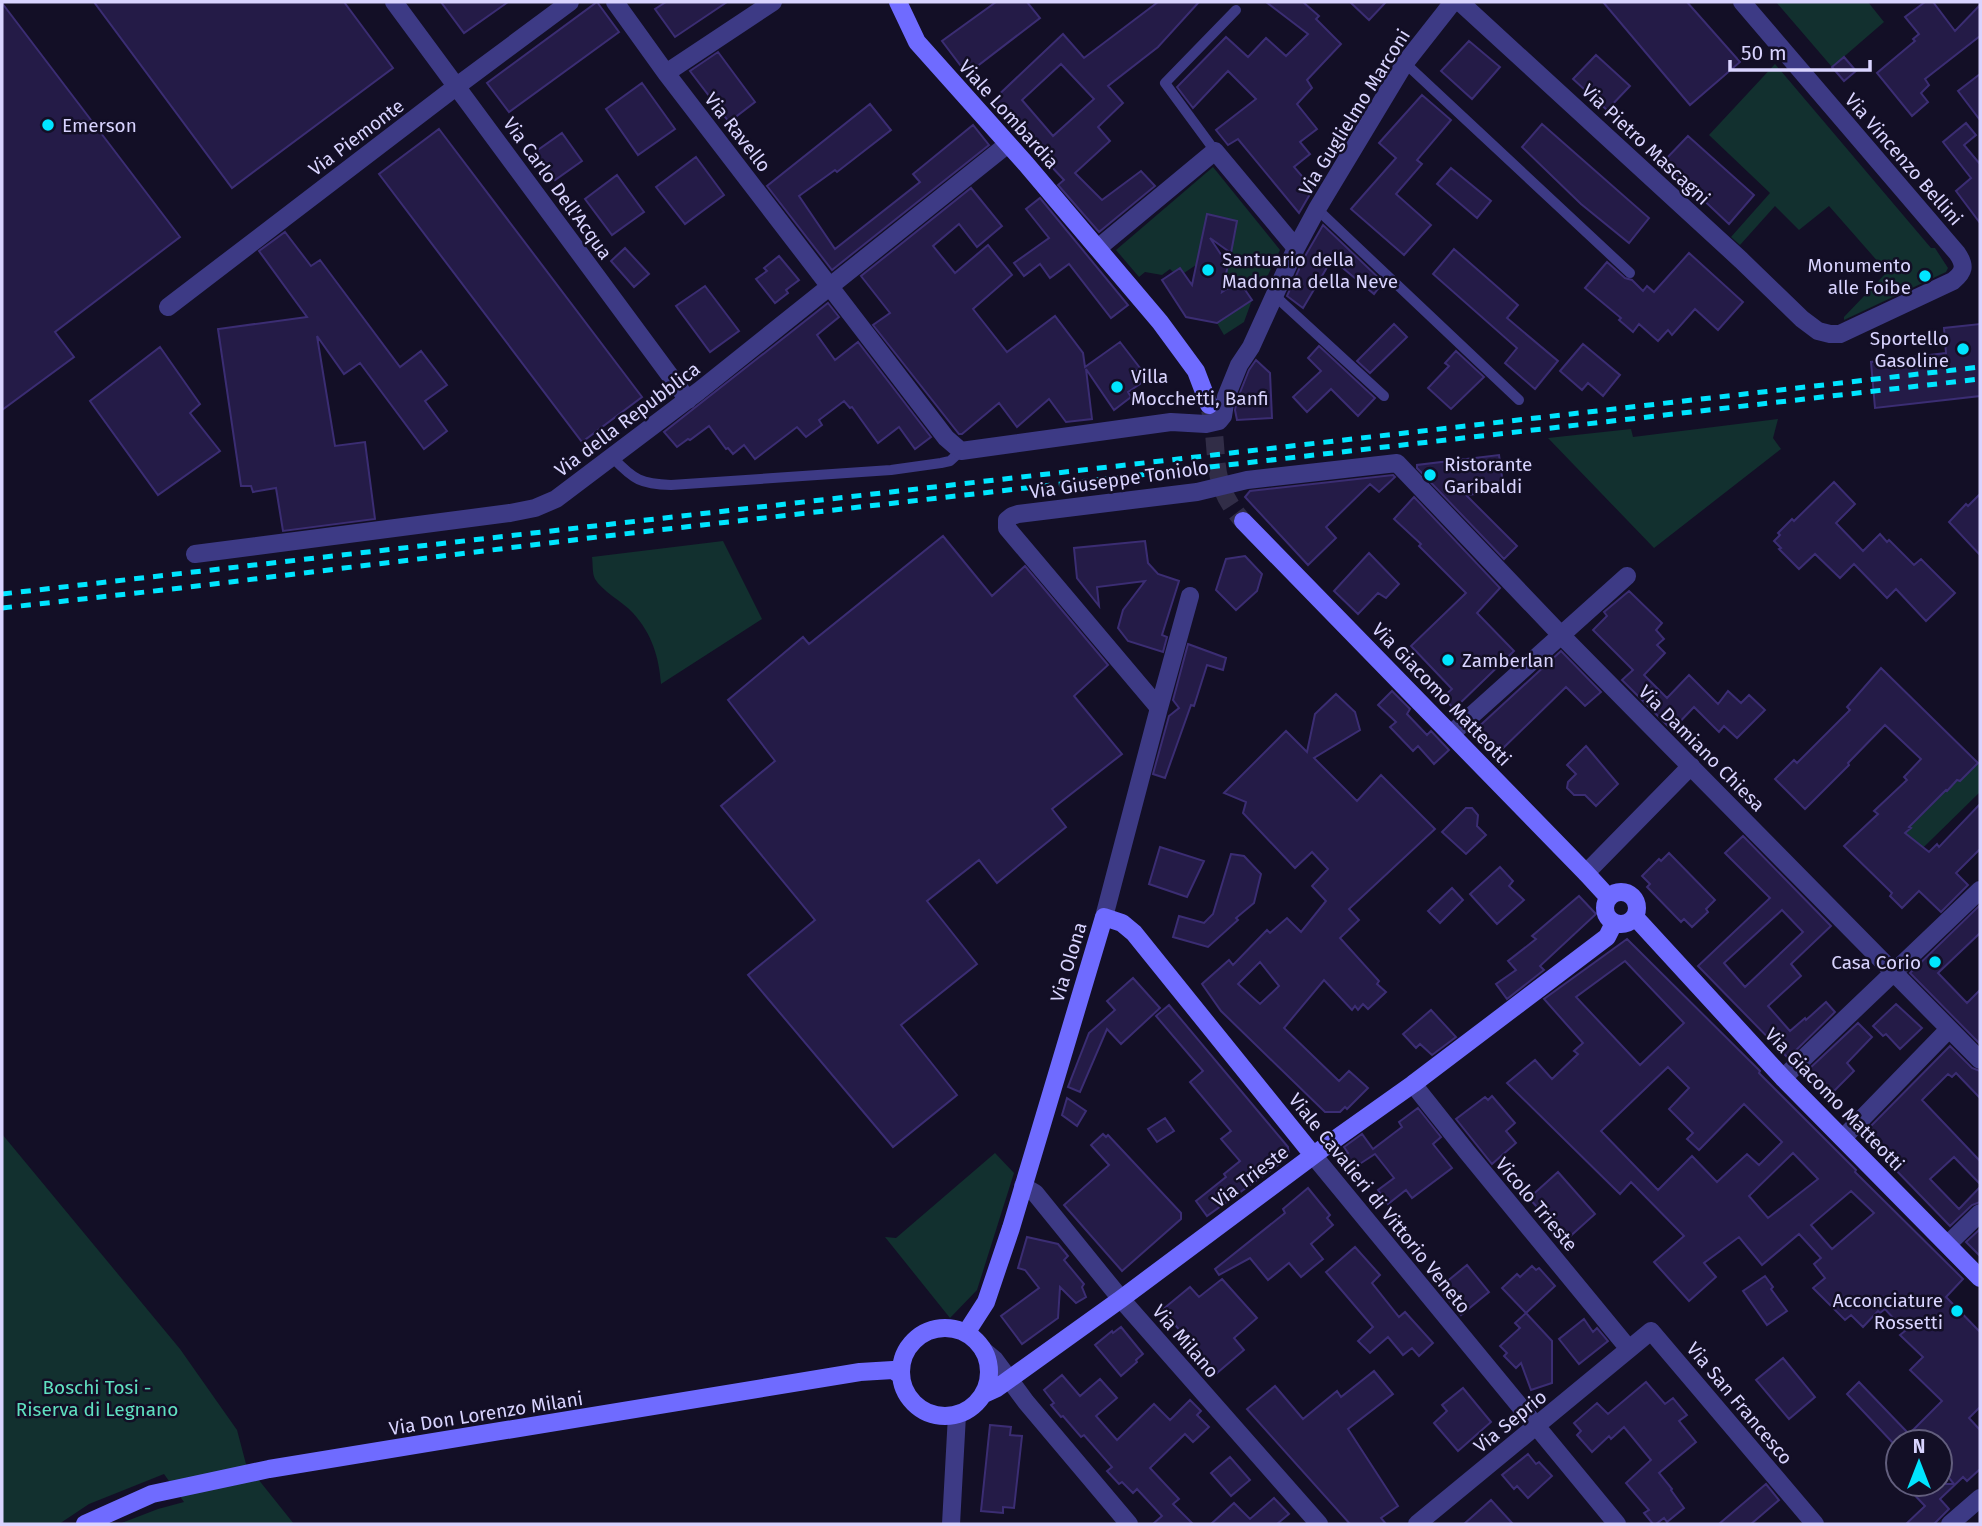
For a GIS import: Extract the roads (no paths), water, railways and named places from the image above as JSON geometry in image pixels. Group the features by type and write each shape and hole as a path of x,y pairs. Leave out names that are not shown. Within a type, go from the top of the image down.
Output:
{"street":[{"name":"Via Carlo Dell'Acqua","path":"394,2 688,400"},
{"name":"Via Piemonte","path":"168,307 570,2"},
{"name":"Via Ravello","path":"615,2 666,73 946,438 961,451"},
{"path":"666,73 772,2"},
{"name":"Viale Lombardia","path":"898,2 917,42 1160,321 1196,371 1209,405"},
{"name":"Via Guglielmo Marconi","path":"961,451 1171,422 1206,424 1219,421 1239,365 1251,347 1296,248 1317,209 1405,63 1453,2"},
{"name":"Via Pietro Mascagni","path":"1460,2 1802,319"},
{"name":"Via Vincenzo Bellini","path":"1742,2 1972,270"},
{"name":"Via della Repubblica","path":"195,554 510,513 535,508 556,499 688,400 1008,144"},
{"path":"1098,248 1215,151 1296,248"},
{"name":"Via Vincenzo Bellini","path":"1802,319 1818,331 1840,334 1972,270"},
{"name":"Via Damiano Chiesa","path":"1397,463 1560,634 1980,1060"},
{"name":"Via Giuseppe Toniolo","path":"1159,708 1007,528 1007,520 1018,514 1197,492 1247,480 1397,463"},
{"name":"Via Giacomo Matteotti","path":"1243,521 1609,898"},
{"path":"1451,734 1627,576"},
{"name":"Via Olona","path":"966,1333 986,1302 1011,1228 1104,917 1191,596"},
{"path":"1586,873 1691,766"},
{"path":"1783,1078 1980,890"},
{"path":"1616,893 1631,895 1637,908 1635,917 1610,930 1605,912 1606,902 1616,893"},
{"name":"Viale Cavalieri di Vittorio Veneto","path":"1104,917 1122,923 1134,933 1617,1524"},
{"name":"Via Giacomo Matteotti","path":"1635,917 1783,1078 1980,1278"},
{"name":"Via Trieste","path":"984,1394 997,1388 1121,1299 1313,1155 1413,1084 1610,930"},
{"path":"1843,1138 1949,1029"},
{"name":"Vicolo Trieste","path":"1413,1084 1629,1349"},
{"name":"Via Milano","path":"1023,1186 1035,1194 1121,1299 1319,1524"},
{"path":"1948,1244 1980,1213"},
{"path":"984,1350 990,1372 988,1383 977,1404 967,1411 944,1417 931,1415 919,1409 903,1388 900,1375 902,1362 907,1349 916,1339 940,1328 966,1333 996,1360 1012,1385 1129,1524"},
{"name":"Via San Francesco","path":"1629,1349 1651,1331 1815,1524"},
{"name":"Via Seprio","path":"1418,1524 1629,1349"},
{"name":"Via Don Lorenzo Milani","path":"85,1524 152,1493 269,1469 860,1372 892,1370 900,1375"},
{"path":"951,1524 957,1415"},
{"path":"1950,1524 1980,1498"}],"lane":[{"path":"1215,151 1165,83 1237,10"},
{"path":"1405,63 1630,273"},
{"path":"1317,209 1519,400"},
{"path":"1274,295 1384,397"},
{"path":"613,458 629,475 650,484 671,485 891,470 950,461 961,451"}],"tunnel":[{"path":"1210,410 1220,480 1224,493 1243,521"}],"railway":[{"path":"2,594 1980,367"},
{"path":"2,608 1980,379"}],"place":[{"name":"Emerson","path":"48,125"},
{"name":"Santuario della Madonna della Neve","path":"1208,270"},
{"name":"Monumento alle Foibe","path":"1925,276"},
{"name":"Sportello Gasoline","path":"1963,349"},
{"name":"Villa Mocchetti, Banfi","path":"1117,387"},
{"name":"Ristorante Garibaldi","path":"1430,475"},
{"name":"Zamberlan","path":"1448,660"},
{"name":"Casa Corio","path":"1935,962"},
{"name":"Acconciature Rossetti","path":"1957,1311"}],"park label":[{"name":"Boschi Tosi - Riserva di Legnano","path":"97,1398"}]}
